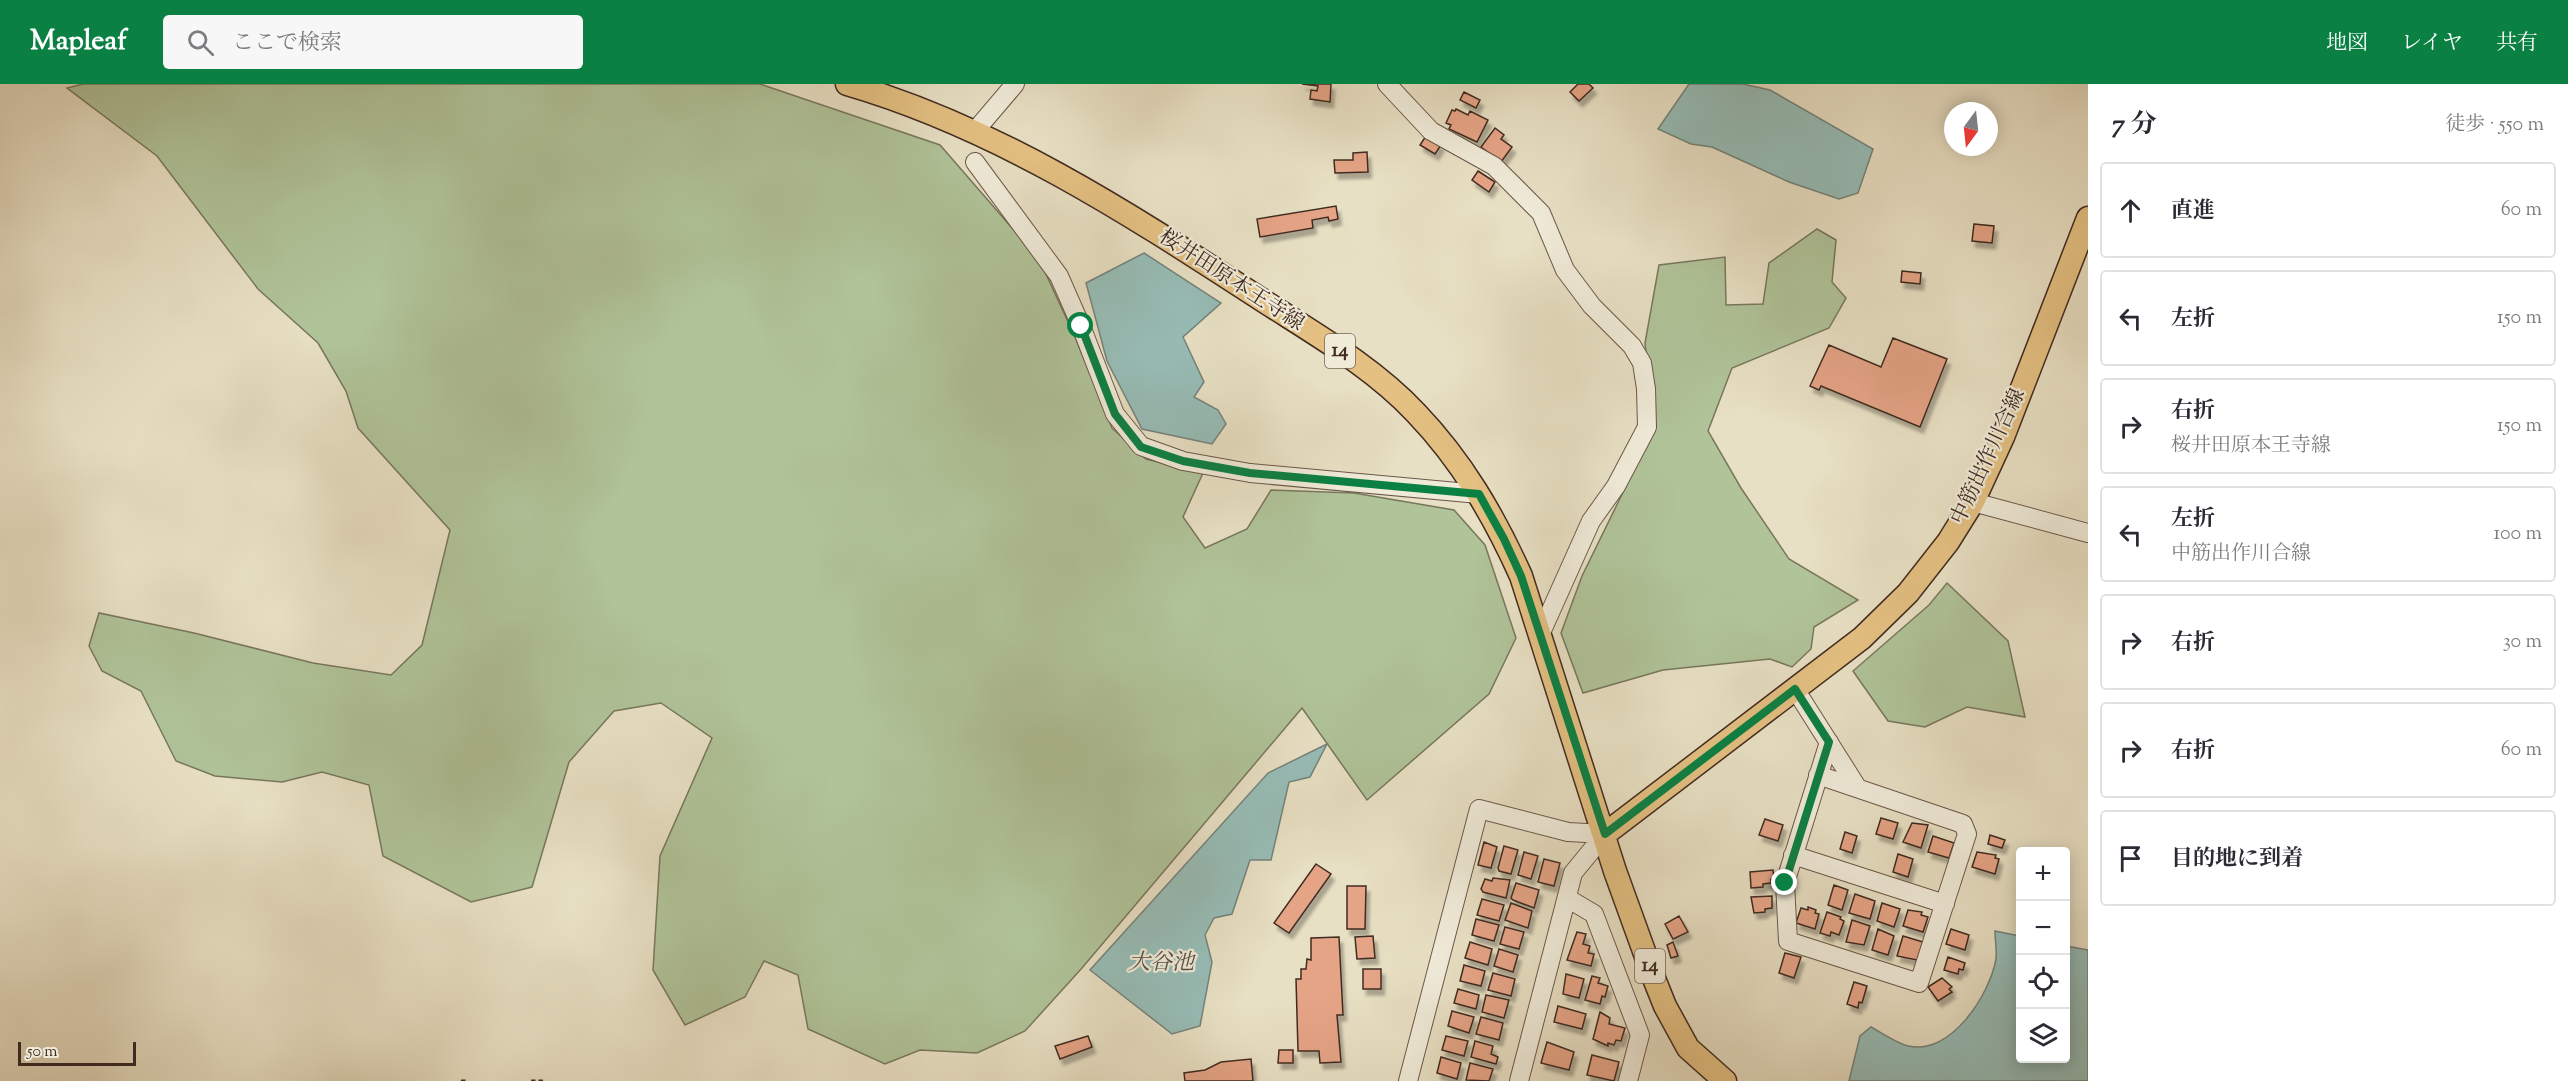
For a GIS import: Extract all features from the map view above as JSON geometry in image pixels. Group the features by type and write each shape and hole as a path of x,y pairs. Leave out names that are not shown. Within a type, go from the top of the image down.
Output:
{"main road":[{"name":"桜井田原本王寺線","path":"847,84 948,118 1027,156 1092,193 1361,365 1416,412 1479,494 1504,539 1521,576 1605,834 1615,872 1665,1006 1688,1048 1725,1081"},
{"name":"中筋出作川合線","path":"1605,834 1862,638 1908,593 1948,542 1973,502 2003,437 2088,218"}],"street":[{"path":"975,131 1015,84"},
{"path":"1387,84 1431,131 1494,166 1540,213 1565,270 1592,306 1632,346 1642,363 1646,389 1647,427 1616,486 1590,521 1540,635"},
{"path":"975,162 1059,276 1115,414 1141,447 1183,461 1250,473 1479,494"},
{"path":"1973,502 2088,533"},
{"path":"1795,689 1857,788"},
{"path":"1818,776 1963,824 1967,834 1919,983 1788,941 1785,883 1793,855 1818,776 1829,742"},
{"path":"1408,1081 1479,809 1568,832 1605,834"},
{"path":"1519,1081 1573,873 1605,834"},
{"path":"1793,855 1945,904"},
{"path":"1567,898 1594,914 1640,1035 1628,1081"}],"path":[{"path":"531,1081 538,1079 546,1081"},
{"path":"461,1081 468,1081"}],"green space":[{"path":"83,84 760,84 940,145 1039,259 1075,337 1112,428 1146,459 1203,473 1183,517 1205,548 1247,529 1271,490 1354,493 1454,510 1485,545 1516,638 1489,694 1367,800 1302,708 1082,968 1025,1031 977,1053 920,1050 885,1064 808,1029 798,975 764,961 745,997 685,1025 653,970 660,856 712,738 661,703 614,711 569,762 532,887 471,902 383,856 369,785 322,772 282,782 215,776 176,761 141,691 102,671 89,646 99,613 194,633 313,663 391,675 422,645 450,530 358,428 346,391 318,343 258,289 157,156 67,88"},
{"path":"1817,229 1836,240 1832,282 1846,298 1829,328 1732,368 1708,431 1741,488 1789,559 1858,600 1814,627 1811,649 1792,667 1770,659 1663,670 1583,693 1561,633 1582,576 1654,429 1645,343 1659,265 1725,257 1726,305 1763,304 1769,263"},
{"path":"1947,583 2008,641 2025,717 1967,707 1925,727 1888,721 1853,671 1929,605"}],"water":[{"path":"1689,84 1743,84 1770,90 1873,149 1858,193 1839,199 1789,182 1712,147 1691,144 1658,129"},
{"path":"1144,253 1221,303 1183,337 1204,382 1194,397 1218,410 1226,424 1212,444 1142,429 1107,361 1086,283"},
{"name":"大谷池","path":"1327,744 1310,777 1289,782 1271,860 1250,860 1232,914 1214,918 1205,935 1212,962 1200,1026 1172,1034 1090,970 1268,773"},
{"path":"1995,931 2016,935 2016,1063 2070,1063 2070,947 2088,950 2088,1081 1849,1081 1860,1036 1871,1027 1903,1045 1924,1047 1939,1042 1953,1032 1977,1005 1986,989 1996,956"}],"building":[{"path":"1302,84 1331,84 1330,102 1310,99 1311,90 1317,91 1318,86"},
{"path":"1578,84 1589,84 1593,88 1579,101 1570,92"},
{"path":"1464,92 1480,100 1476,108 1460,100"},
{"path":"1456,109 1468,115 1470,111 1488,120 1477,142 1449,129 1451,125 1446,123 1452,110"},
{"path":"1495,128 1504,135 1501,139 1512,147 1501,162 1481,147"},
{"path":"1426,136 1441,145 1435,154 1420,145"},
{"path":"1367,152 1368,172 1335,173 1334,160 1353,160 1353,153"},
{"path":"1478,171 1495,182 1489,192 1472,180"},
{"path":"1336,206 1338,219 1329,221 1328,217 1312,220 1313,228 1260,237 1257,219"},
{"path":"1974,224 1994,226 1992,243 1972,241"},
{"path":"1902,271 1921,273 1920,284 1901,282"},
{"path":"1893,338 1947,359 1920,427 1821,386 1819,390 1810,386 1829,345 1881,367"},
{"path":"1881,818 1898,823 1893,839 1876,834"},
{"path":"1765,819 1783,825 1778,841 1759,835"},
{"path":"1912,823 1928,825 1921,848 1903,842"},
{"path":"1845,832 1857,836 1852,853 1840,849"},
{"path":"1990,835 2005,840 2002,848 1988,844"},
{"path":"1933,836 1954,843 1949,858 1928,852"},
{"path":"1484,842 1497,847 1491,868 1478,865"},
{"path":"1504,846 1518,850 1511,874 1499,871 1498,868"},
{"path":"1524,852 1538,856 1531,879 1518,875"},
{"path":"1977,852 1996,855 1995,858 1999,859 1995,874 1972,867"},
{"path":"1898,854 1913,859 1908,877 1893,872"},
{"path":"1544,859 1560,863 1554,886 1538,882"},
{"path":"1316,864 1331,874 1289,933 1274,923"},
{"path":"1773,870 1774,879 1771,879 1771,883 1763,884 1763,887 1751,888 1750,872"},
{"path":"1493,878 1510,880 1506,898 1483,892 1481,889 1485,879 1492,881"},
{"path":"1516,883 1539,890 1534,908 1511,898"},
{"path":"1834,885 1848,890 1842,910 1828,905"},
{"path":"1347,886 1366,886 1365,929 1347,929"},
{"path":"1855,894 1875,901 1870,919 1849,913"},
{"path":"1772,896 1772,908 1765,909 1765,912 1754,913 1751,897"},
{"path":"1482,899 1504,905 1499,921 1477,915"},
{"path":"1511,903 1532,911 1528,928 1505,920"},
{"path":"1882,903 1900,909 1894,927 1877,921"},
{"path":"1808,907 1819,914 1815,929 1796,923 1801,908 1808,910"},
{"path":"1908,910 1922,912 1921,915 1928,917 1923,932 1903,926"},
{"path":"1827,912 1841,917 1840,919 1844,921 1839,935 1831,932 1830,936 1820,933"},
{"path":"1679,916 1688,932 1673,939 1665,924"},
{"path":"1476,919 1499,925 1494,941 1472,935"},
{"path":"1852,920 1870,926 1864,945 1846,942"},
{"path":"1505,927 1524,932 1519,949 1500,944"},
{"path":"1878,929 1894,936 1888,955 1872,950"},
{"path":"1951,929 1969,935 1965,950 1946,944"},
{"path":"1577,932 1586,934 1583,944 1590,946 1588,953 1594,954 1591,966 1567,960"},
{"path":"1373,936 1375,958 1357,959 1355,937"},
{"path":"1903,936 1923,942 1917,960 1897,956"},
{"path":"1339,937 1343,1015 1337,1015 1341,1062 1320,1063 1319,1051 1298,1051 1296,979 1301,979 1301,969 1306,969 1307,959 1311,960 1311,938"},
{"path":"1470,942 1492,949 1488,965 1465,958"},
{"path":"1673,942 1678,956 1671,958 1667,945"},
{"path":"1499,949 1518,955 1513,972 1494,966"},
{"path":"1785,953 1801,957 1794,978 1779,973"},
{"path":"1948,957 1965,963 1963,970 1959,969 1958,974 1944,970"},
{"path":"1464,965 1485,971 1481,986 1460,981"},
{"path":"1363,969 1381,969 1381,989 1363,989"},
{"path":"1493,973 1515,979 1511,996 1488,990"},
{"path":"1566,974 1584,979 1579,998 1563,994"},
{"path":"1592,976 1600,978 1598,983 1608,986 1600,1004 1585,1000"},
{"path":"1942,978 1952,987 1949,989 1952,992 1938,1001 1928,987"},
{"path":"1854,982 1867,986 1862,1003 1859,1002 1858,1008 1847,1004"},
{"path":"1458,989 1479,995 1476,1009 1454,1003"},
{"path":"1486,995 1509,1000 1504,1018 1482,1012"},
{"path":"1558,1006 1586,1014 1582,1029 1554,1022"},
{"path":"1452,1011 1474,1017 1469,1033 1448,1026"},
{"path":"1600,1012 1610,1018 1609,1024 1625,1028 1621,1041 1616,1040 1614,1045 1608,1043 1608,1046 1593,1039"},
{"path":"1481,1017 1503,1023 1499,1040 1476,1034"},
{"path":"1088,1036 1092,1047 1060,1059 1055,1046"},
{"path":"1446,1036 1468,1041 1464,1056 1442,1050"},
{"path":"1475,1041 1493,1046 1491,1054 1498,1057 1496,1064 1471,1057"},
{"path":"1547,1042 1574,1052 1569,1070 1541,1063"},
{"path":"1279,1050 1293,1050 1293,1063 1278,1063"},
{"path":"1592,1055 1619,1062 1614,1081 1587,1075"},
{"path":"1441,1057 1461,1063 1457,1079 1437,1073"},
{"path":"1251,1059 1253,1081 1185,1081 1184,1073 1205,1070 1221,1062"},
{"path":"1470,1063 1493,1069 1489,1081 1466,1080"}],"route":[{"path":"1081,326 1115,414 1141,447 1183,461 1250,473 1479,494 1521,576 1605,834 1795,689 1829,742 1785,883"}]}
